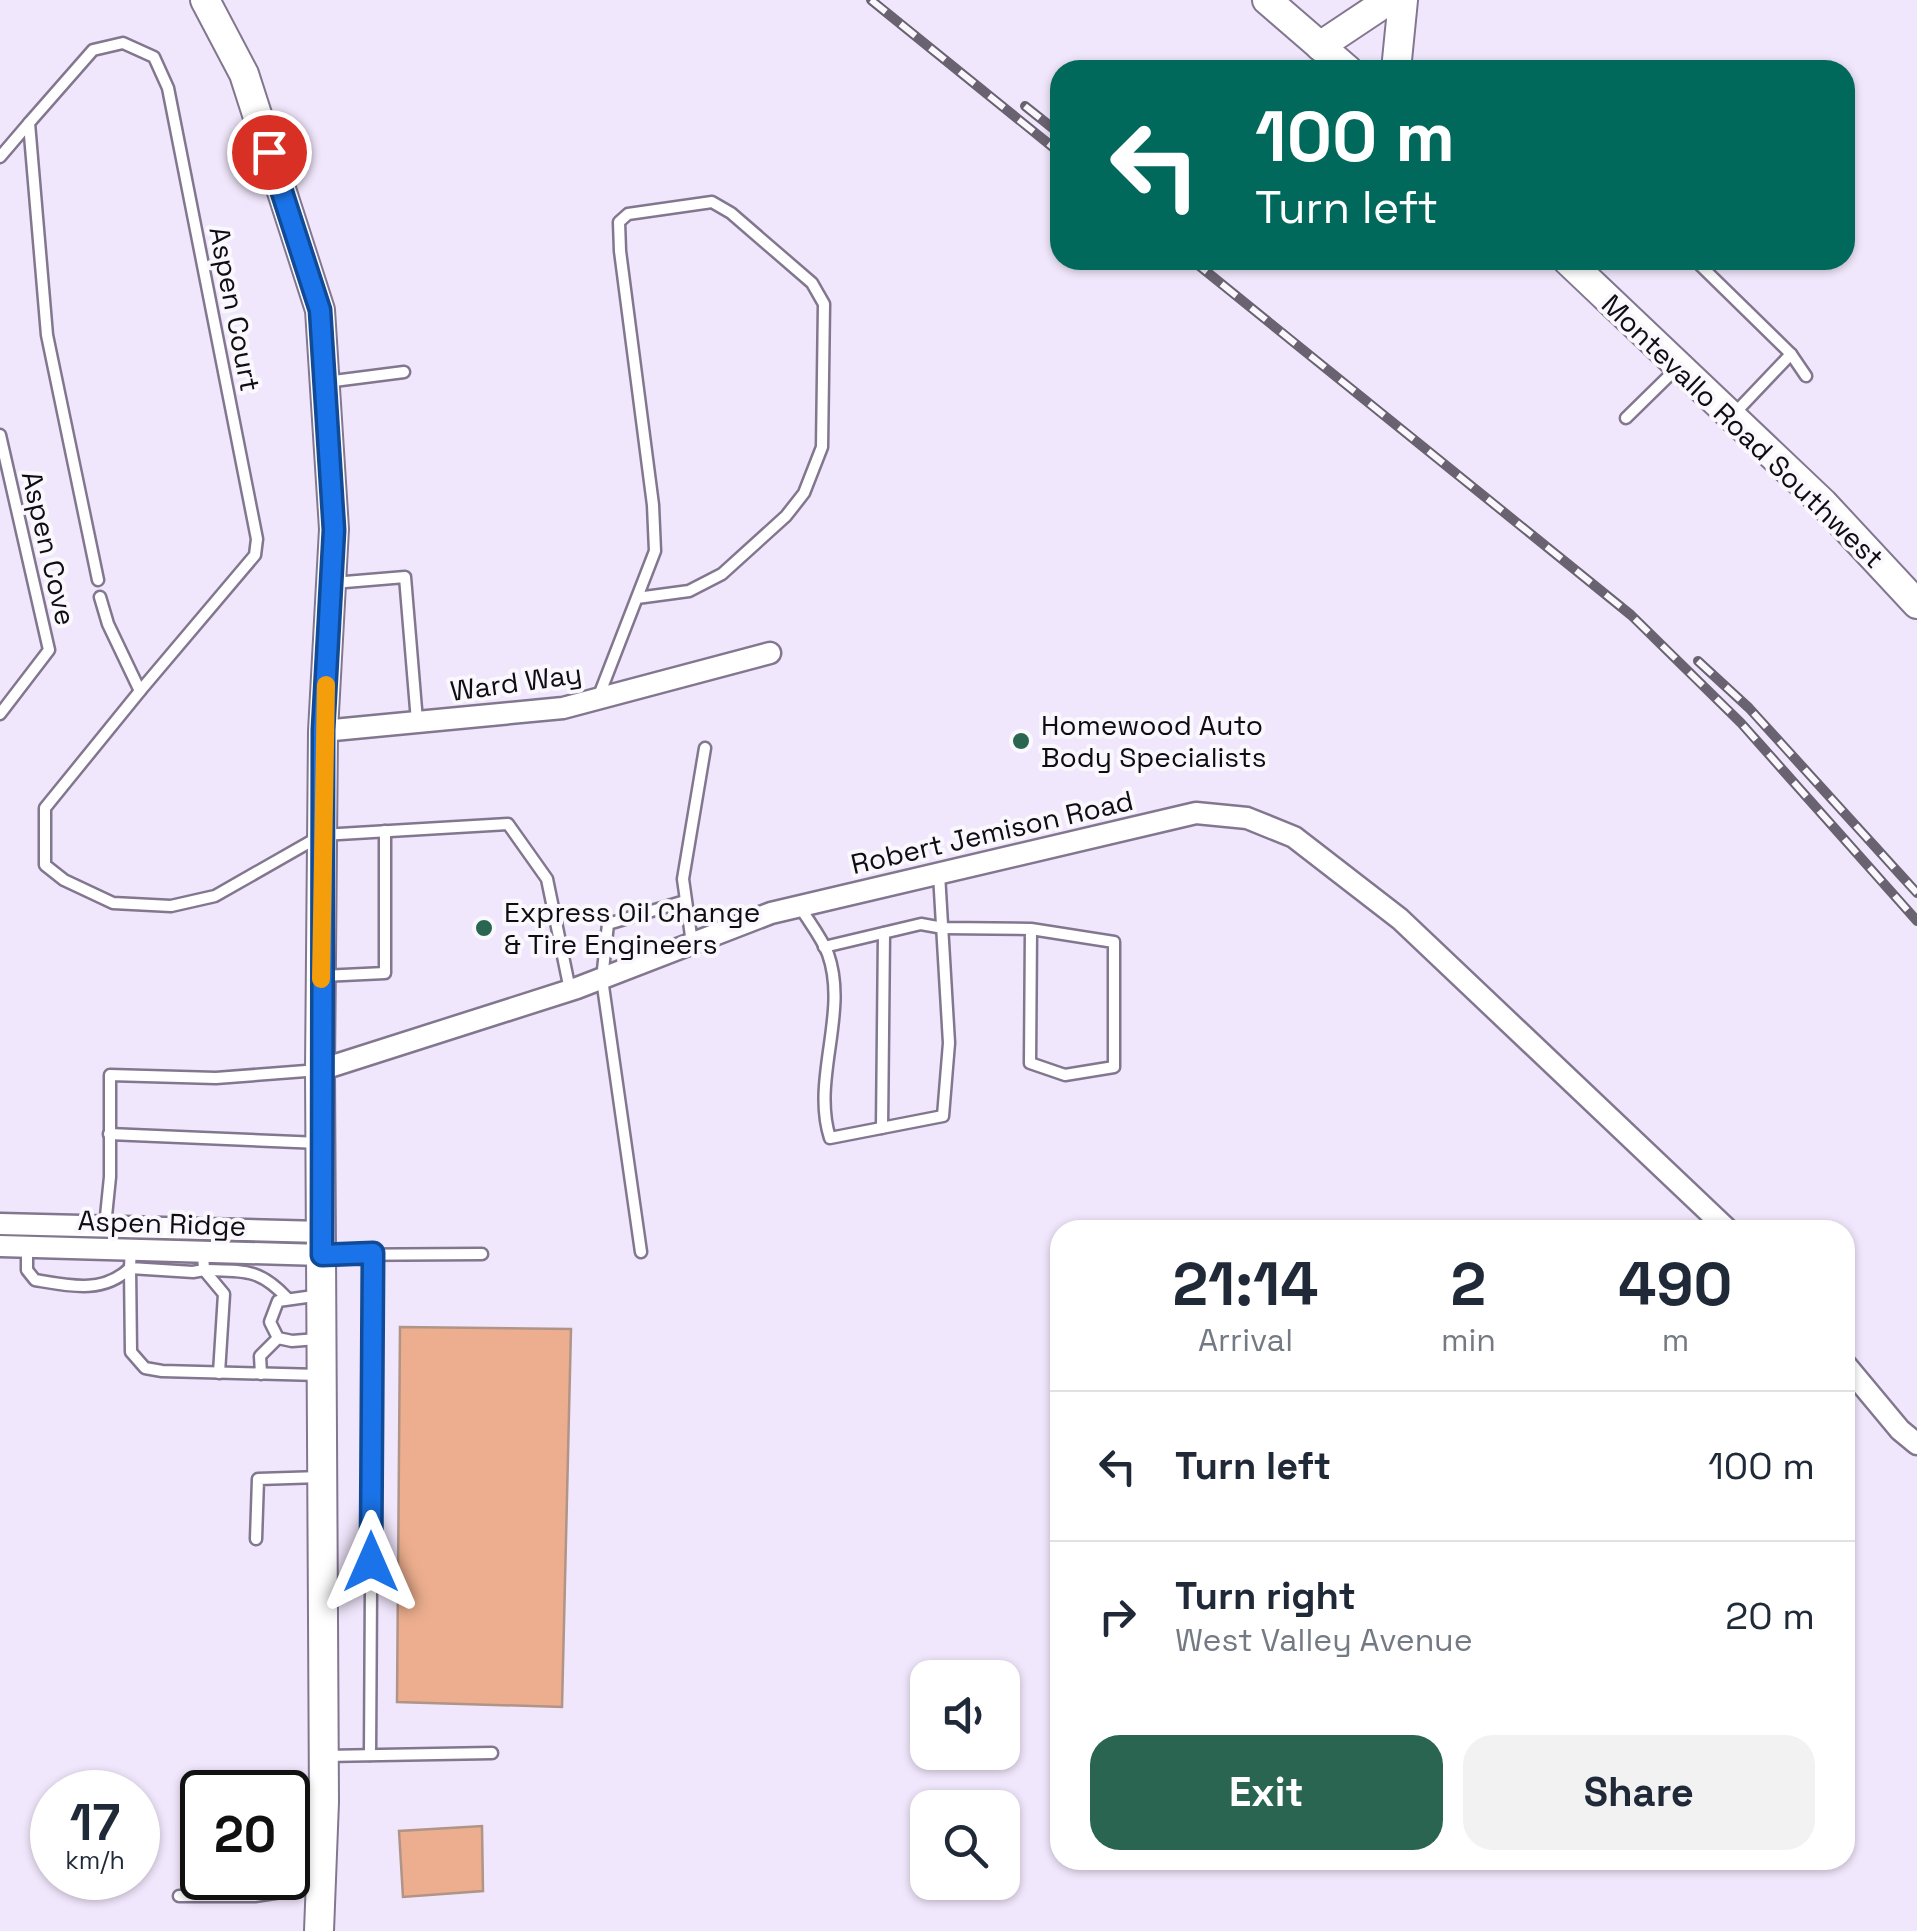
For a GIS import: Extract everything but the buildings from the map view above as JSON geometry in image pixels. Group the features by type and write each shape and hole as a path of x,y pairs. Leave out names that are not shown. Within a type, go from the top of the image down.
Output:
{"street":[{"path":"204,0 244,74 320,310 334,530 323,730 320,1070 324,1756 319,1931"},
{"path":"1268,0 1336,60"},
{"path":"1320,46 1388,0"},
{"path":"1397,60 1403,0"},
{"name":"Montevallo Road Southwest","path":"1578,270 1822,502 1917,604"},
{"name":"Ward Way","path":"323,730 564,708 770,653"},
{"name":"Robert Jemison Road","path":"320,1070 570,990 800,906 1196,813 1247,818 1294,837 1400,919 1717,1220"},
{"name":"Aspen Ridge","path":"0,1224 131,1227 322,1243"},
{"path":"104,1249 105,1226"},
{"name":"Aspen Ridge","path":"0,1246 104,1249 130,1259 204,1261 322,1243"},
{"path":"1855,1376 1900,1430 1917,1444"}],"lane":[{"name":"Aspen Court","path":"0,157 94,50 122,43 154,58 168,88 258,538 256,555 44,808 45,865 113,903 171,906 215,896 322,835"},
{"path":"29,123 47,334 98,580"},
{"path":"598,698 655,551 619,222 628,214 712,202 731,212 812,283 824,304 822,447 804,493 786,516 722,574 689,591 637,598"},
{"path":"1705,270 1792,354 1806,376"},
{"path":"1732,416 1792,354"},
{"path":"1626,418 1679,366"},
{"path":"325,382 404,372"},
{"name":"Aspen Cove","path":"0,435 49,650 0,714"},
{"path":"332,584 405,577 417,722"},
{"path":"100,597 108,624 140,691"},
{"path":"692,944 683,879 705,748"},
{"path":"322,835 508,824 547,879 570,990"},
{"path":"321,976 384,972 384,831"},
{"path":"800,906 828,954 834,993 822,1113 830,1138 943,1116 949,1043 939,872"},
{"path":"641,1252 602,978 608,924 685,901"},
{"path":"824,947 921,924 943,928 1032,929 1114,942 1114,1066 1065,1075 1030,1063 1032,929"},
{"path":"882,1128 884,933"},
{"path":"105,1226 110,1177 110,1075 216,1078 320,1070"},
{"path":"109,1134 321,1143"},
{"path":"28,1224 27,1270 35,1280 104,1286 116,1282 130,1259"},
{"path":"131,1227 131,1352 145,1368 322,1375"},
{"path":"322,1243 373,1253 482,1254"},
{"path":"370,1755 373,1253"},
{"path":"204,1261 224,1294 219,1373"},
{"path":"204,1261 254,1272 271,1281 287,1298"},
{"path":"322,1295 278,1301 270,1322 278,1338 292,1342 322,1338"},
{"path":"261,1374 260,1356 278,1338"},
{"path":"256,1539 258,1479 322,1478"},
{"path":"324,1756 492,1753"},
{"path":"179,1896 254,1896 321,1886"}],"railway":[{"path":"871,0 1050,145"},
{"path":"1025,106 1050,126"},
{"path":"1204,270 1631,615 1741,723 1917,921"},
{"path":"1698,661 1749,708 1917,893"}],"slow traffic":[{"path":"321,979 326,685"}],"place":[{"name":"Homewood Auto Body Specialists","path":"1021,741"},
{"name":"Express Oil Change & Tire Engineers","path":"484,928"}],"route":[{"path":"269,152 320,310 334,530 323,730 322,1255 373,1253 371,1562"}]}
